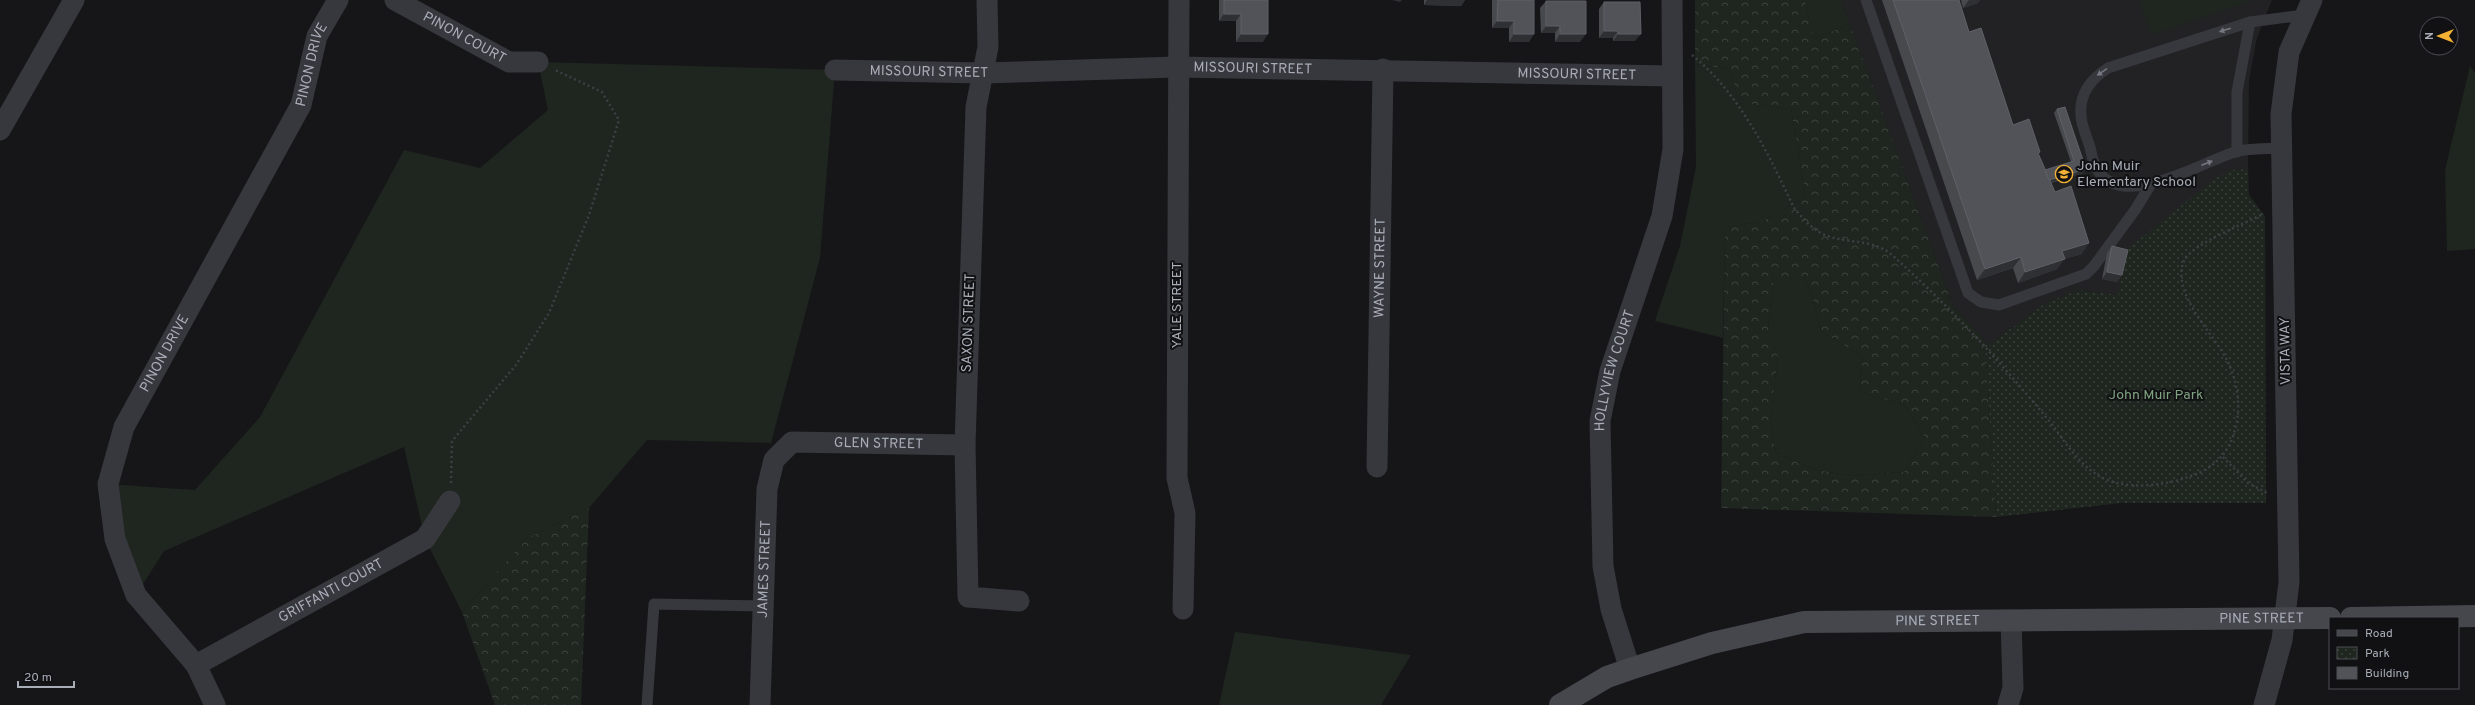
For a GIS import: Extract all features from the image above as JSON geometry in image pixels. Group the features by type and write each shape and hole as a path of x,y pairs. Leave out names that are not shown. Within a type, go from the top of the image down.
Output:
{"street":[{"path":"0,130 74,0"},
{"name":"PINON DRIVE","path":"215,705 196,665 136,595 115,539 108,484 124,427 301,105 317,36 338,0"},
{"name":"PINON COURT","path":"395,0 509,62 538,62"},
{"name":"SAXON STREET","path":"987,0 988,47 976,107 965,445 968,597 1019,601"},
{"name":"YALE STREET","path":"1179,0 1177,67 1177,478 1185,513 1183,609"},
{"name":"HOLLYVIEW COURT","path":"1630,669 1611,609 1603,566 1600,421 1610,372 1662,216 1673,149 1671,76 1672,0"},
{"name":"VISTA WAY","path":"2264,705 2276,664 2285,619 2289,582 2284,206 2281,114 2289,52 2308,7"},
{"name":"MISSOURI STREET","path":"834,70 984,73 1177,67 1383,69 1671,76"},
{"name":"WAYNE STREET","path":"1377,467 1383,69"},
{"name":"GLEN STREET","path":"792,442 965,445"},
{"name":"JAMES STREET","path":"760,705 767,489 774,460 792,442"},
{"name":"GRIFFANTI COURT","path":"196,665 425,539 450,501"},
{"path":"2413,617 2475,616"},
{"name":"PINE STREET","path":"1560,705 1607,677 1630,669 1712,643 1804,622 2329,618"},
{"path":"2008,705 2013,688 2011,620"}],"lane":[{"path":"1866,0 1968,293 1981,302 1999,305 2074,280 2086,274 2094,266 2135,210 2151,184"},
{"path":"2281,148 2236,152 2151,184 2130,187 2114,184 2102,176 2095,165 2081,116 2081,100 2096,76 2108,68 2250,22 2308,7"},
{"path":"2236,152 2238,92 2250,22"},
{"path":"647,705 654,604 763,606"}],"path":[{"path":"450,501 452,442 516,365 549,313 589,215 619,120 602,92 538,62"},
{"path":"2223,457 2248,483 2272,495"}],"shaded area":[{"name":"John Muir Elementary School","path":"1841,0 2272,0 2257,38 2249,81 2248,169 2231,170 2148,234 2147,232 2118,295 2079,290 2047,302 1990,344 1985,341 1953,306"}],"green space":[{"path":"1695,0 1805,0 1814,39 1850,24 1953,306 1985,341 1996,517 1721,508 1725,227 1761,222 1806,197 1791,109 1740,103 1729,69 1695,64","holes":["1774,276 1804,276 1812,295 1821,331 1863,357 1859,391 1906,406 1925,438 1904,472 1853,476 1816,470 1776,453 1770,421 1778,357 1768,327"]},
{"path":"1805,0 1841,0 1850,24 1814,39"},
{"path":"2139,0 2254,0 2151,35"},
{"path":"538,62 835,70 820,258 771,443 647,440 589,508 527,538 462,612 425,539 404,447 164,551 136,595 108,484 195,490 260,417 404,150 480,168 548,110"},
{"path":"1695,64 1729,69 1740,103 1791,109 1806,197 1761,222 1725,227 1723,338 1655,321 1680,246 1696,167"},
{"path":"2470,66 2475,73 2475,249 2447,251 2445,170"},
{"name":"John Muir Park","path":"2248,169 2249,195 2265,216 2266,503 2121,503 1996,517 1985,341 1990,344 2047,302 2079,290 2118,295 2125,251 2216,178 2231,170"},
{"path":"1774,276 1804,276 1812,295 1821,331 1863,357 1859,391 1906,406 1925,438 1904,472 1853,476 1816,470 1776,453 1770,421 1778,357 1768,327"},
{"path":"589,508 581,705 495,705 462,612 527,538"},
{"path":"1235,632 1411,655 1381,705 1219,705"}],"building":[{"path":"1224,0 1268,0 1268,34 1241,34 1241,14 1224,14"},
{"path":"1498,0 1534,0 1534,34 1514,34 1514,21 1497,21"},
{"path":"1893,0 1959,0 1969,32 1981,28 2013,125 2029,119 2040,152 2038,153 2055,192 2071,186 2089,243 2062,251 2065,259 2025,272 2021,257 1985,269"},
{"path":"1546,1 1586,1 1586,34 1560,34 1560,26 1546,26"},
{"path":"1604,2 1640,2 1641,34 1618,34 1618,31 1604,31"},
{"path":"2065,107 2086,169 2049,180 2045,170 2074,161 2057,109"},
{"path":"2112,246 2128,250 2122,275 2107,272"}],"place":[{"name":"John Muir Elementary School","path":"2064,174"}]}
